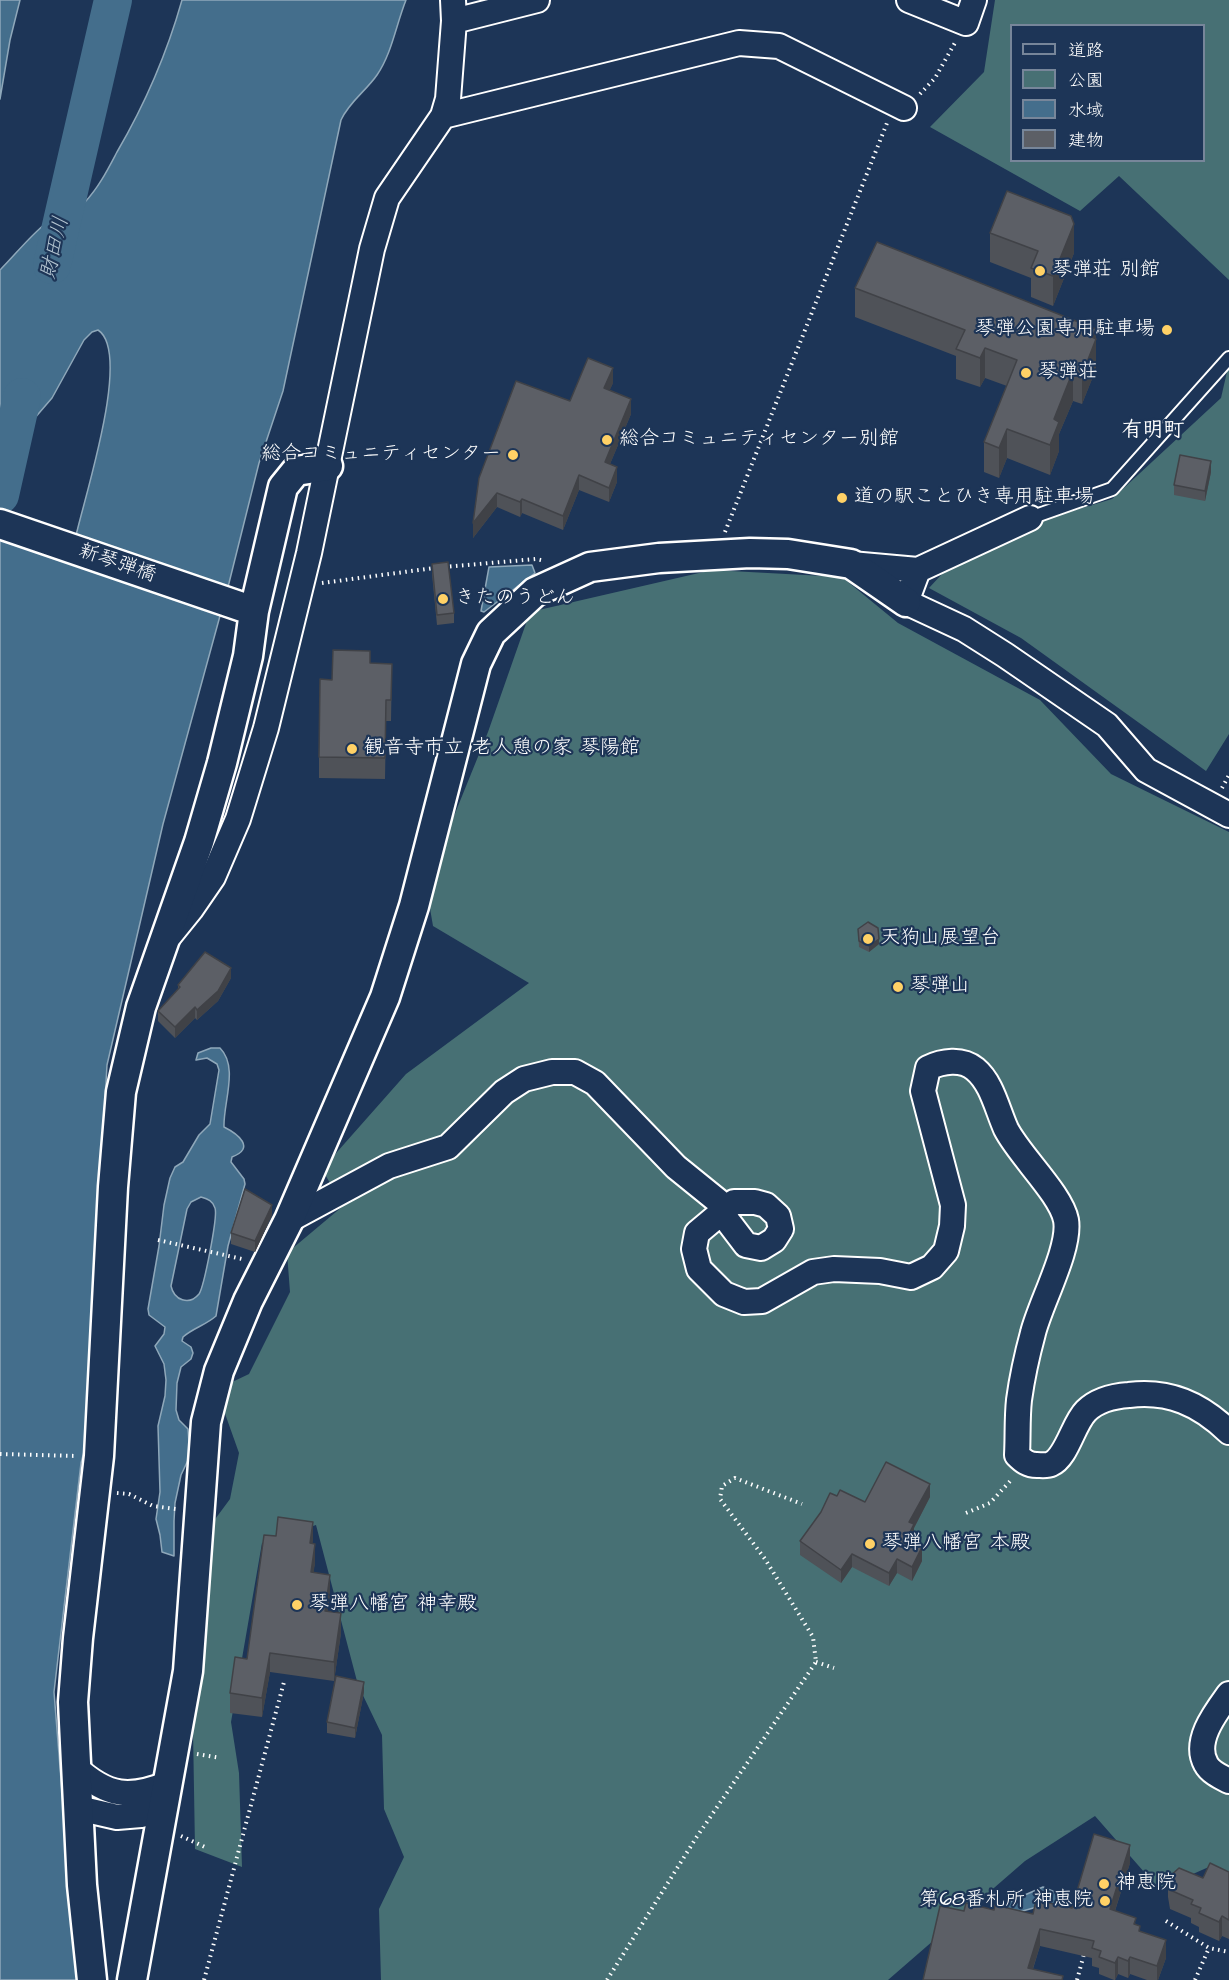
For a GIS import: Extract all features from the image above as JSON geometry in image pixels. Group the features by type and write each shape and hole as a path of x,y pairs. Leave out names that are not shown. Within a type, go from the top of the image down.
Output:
{"street":[{"path":"161,946 213,877 238,819 266,728 328,466 372,249 387,198 443,116 448,99 454,11 537,0"},
{"path":"909,0 966,23 974,0"},
{"path":"443,116 739,43 779,46 904,108"},
{"path":"92,1980 82,1885 73,1702 95,1491 107,1326 113,1187 121,1092 141,1007 199,842 222,763 248,656 244,607 283,487 296,471 328,466"},
{"path":"132,1980 167,1797 188,1671 206,1422 219,1371 248,1301 289,1220 385,997 414,906 476,664 490,633 535,592 590,567 659,558 750,553 788,554 852,564 918,570 1030,518"},
{"name":"新琴弾橋","path":"0,524 244,607"},
{"path":"852,564 906,602 964,629 1005,655 1107,725 1146,770 1229,815"},
{"path":"906,602 918,570"},
{"path":"730,1224 746,1245 761,1248 774,1240 781,1229 778,1216 766,1205 755,1202 734,1202 697,1233 694,1249 699,1269 724,1294 744,1302 762,1301 813,1272 834,1269 880,1271 911,1277 932,1267 946,1251 952,1226 953,1205 923,1091 928,1068 938,1063 963,1062 974,1067 985,1078 1014,1142 1059,1205 1066,1220 1059,1260 1033,1332 1019,1401 1017,1455 1023,1462 1033,1465 1049,1465 1056,1460 1087,1410 1115,1396 1157,1394 1182,1399 1216,1419 1229,1432"},
{"path":"289,1220 389,1166 448,1147 504,1092 524,1080 552,1072 575,1072 595,1083 676,1167 718,1201"},
{"path":"1229,1694 1204,1735 1202,1754 1206,1766 1229,1781"},
{"path":"76,1768 93,1783 111,1792 128,1794 150,1791 167,1797"},
{"path":"78,1808 117,1817 141,1815 167,1797"}],"lane":[{"path":"1030,518 1112,489 1229,358"}],"path":[{"path":"716,555 890,115 910,105 935,78 966,23"},
{"path":"300,585 451,566 547,561"},
{"path":"158,1240 230,1255"},
{"path":"0,1454 88,1456"},
{"path":"966,1513 990,1503 1012,1478 1017,1455"},
{"path":"607,1980 696,1838 816,1662 813,1637 765,1559 720,1499 722,1486 735,1478 802,1504"},
{"path":"95,1491 129,1494 153,1506 182,1510"},
{"path":"816,1662 834,1668"},
{"path":"204,1980 284,1682"},
{"path":"196,1754 220,1758"},
{"path":"178,1835 207,1848"},
{"path":"1166,1921 1209,1948 1229,1952"},
{"path":"1077,1980 1086,1948"},
{"path":"1195,1980 1209,1948"}],"green space":[{"path":"995,0 1229,0 1229,280 1119,176 1080,211 930,127 984,72"},
{"path":"1229,363 1229,734 1206,771 1021,638 929,588 954,561 1049,518 1112,499 1221,398"},
{"path":"712,570 842,577 898,623 1040,700 1111,774 1229,832 1229,1885 1211,1866 1159,1889 1095,1816 1025,1861 888,1980 381,1980 379,1909 404,1857 384,1809 382,1735 358,1685 316,1525 262,1543 231,1722 239,1773 242,1867 195,1849 193,1730 201,1671 213,1522 230,1499 239,1453 223,1408 228,1384 249,1374 290,1292 287,1253 343,1206 322,1169 406,1074 529,983 433,926 426,885 488,732 530,612"}],"water":[{"path":"0,0 20,0 10,40 0,99"},
{"path":"182,0 406,0 382,66 373,81 348,108 341,120 283,391 259,463 229,583 163,824 107,1065 85,1448 81,1463 54,1692 77,1980 0,1980 0,515 75,540 102,430 110,367 107,344 98,330 92,332 84,340 52,398 15,441 0,466 0,270 39,229 81,206 99,184 146,97"},
{"path":"532,565 535,573 484,612 481,611 489,567"},
{"path":"211,1048 220,1048 226,1056 229,1086 224,1127 235,1133 244,1145 243,1150 232,1157 231,1162 244,1179 245,1184 228,1246 216,1316 187,1334 182,1341 191,1347 193,1353 191,1359 181,1367 177,1383 176,1410 179,1420 188,1429 190,1456 181,1475 175,1503 174,1556 162,1552 156,1519 160,1492 158,1426 166,1380 164,1364 155,1346 164,1334 165,1327 149,1315 148,1309 170,1178 175,1167 183,1162 199,1135 210,1124 219,1070 217,1064 207,1058 196,1060 198,1053","holes":["201,1197 210,1201 215,1208 213,1237 199,1294 191,1300 182,1300 175,1295 171,1286 187,1209 191,1202"]},
{"path":"1043,1887 1064,1896 1053,1913 1037,1907 1001,1917 1002,1905"}],"building":[{"path":"1007,191 1071,216 1074,224 1053,276 1031,268 1038,251 990,233"},
{"path":"877,242 1096,329 1092,337 1096,339 1082,375 1073,371 1054,419 1059,422 1050,445 1007,429 999,448 984,442 1017,360 985,348 980,358 956,349 965,330 855,288"},
{"path":"588,358 613,368 604,388 631,399 605,462 617,467 609,488 579,475 563,516 522,499 520,502 497,493 473,523 479,478 516,381 570,401"},
{"path":"1180,455 1211,461 1205,491 1174,485"},
{"name":"きたのうどん","path":"448,562 454,613 437,615 432,564"},
{"name":"観音寺市立 老人憩の家 琴陽館","path":"333,650 370,651 370,663 392,664 391,700 386,700 385,758 319,757 320,679 332,680"},
{"name":"天狗山展望台","path":"868,922 878,928 879,939 869,946 859,941 858,929"},
{"path":"205,952 231,968 218,991 197,1010 195,1007 175,1027 158,1011 180,987 178,985"},
{"path":"245,1189 272,1205 255,1241 231,1233"},
{"path":"886,1462 930,1484 909,1522 914,1524 906,1540 922,1547 912,1567 897,1559 889,1573 852,1554 841,1570 800,1541 821,1512 830,1493 837,1496 840,1490 865,1502"},
{"name":"琴弾八幡宮 神幸殿","path":"278,1517 313,1522 310,1543 315,1544 311,1572 330,1575 325,1611 341,1613 334,1662 270,1653 262,1698 230,1693 235,1657 247,1659 264,1535 276,1536"},
{"path":"336,1676 364,1682 355,1728 327,1722"},
{"path":"1094,1834 1130,1845 1110,1909 1136,1918 1134,1924 1140,1926 1139,1931 1166,1940 1157,1966 1130,1957 1128,1961 1118,1957 1115,1963 1099,1957 1101,1951 1092,1948 1094,1941 1040,1929 1028,1968 1063,1976 1062,1980 923,1980 940,1906 964,1911 966,1903 994,1910 995,1905 1033,1914 1036,1900 1072,1908"},
{"path":"1210,1863 1229,1872 1229,1920 1222,1916 1219,1922 1199,1913 1201,1908 1191,1904 1193,1900 1170,1890 1168,1878 1179,1868 1203,1878"}],"waterway":[{"name":"財田川","path":"52,265 113,0"},
{"name":"財田川","path":"0,495 22,397"}],"place":[{"name":"琴弾荘 別館","path":"1040,271"},
{"name":"琴弾公園専用駐車場","path":"1167,330"},
{"name":"琴弾荘","path":"1026,373"},
{"name":"総合コミュニティセンター別館","path":"607,440"},
{"name":"総合コミュニティセンター","path":"513,455"},
{"name":"道の駅ことひき専用駐車場","path":"842,498"},
{"name":"きたのうどん","path":"443,599"},
{"name":"観音寺市立 老人憩の家 琴陽館","path":"352,749"},
{"name":"天狗山展望台","path":"868,939"},
{"name":"琴弾山","path":"898,987"},
{"name":"琴弾八幡宮 本殿","path":"870,1544"},
{"name":"琴弾八幡宮 神幸殿","path":"297,1605"},
{"name":"神恵院","path":"1104,1884"},
{"name":"第68番札所 神恵院","path":"1105,1901"}],"district":[{"name":"有明町","path":"1153,432"}]}
